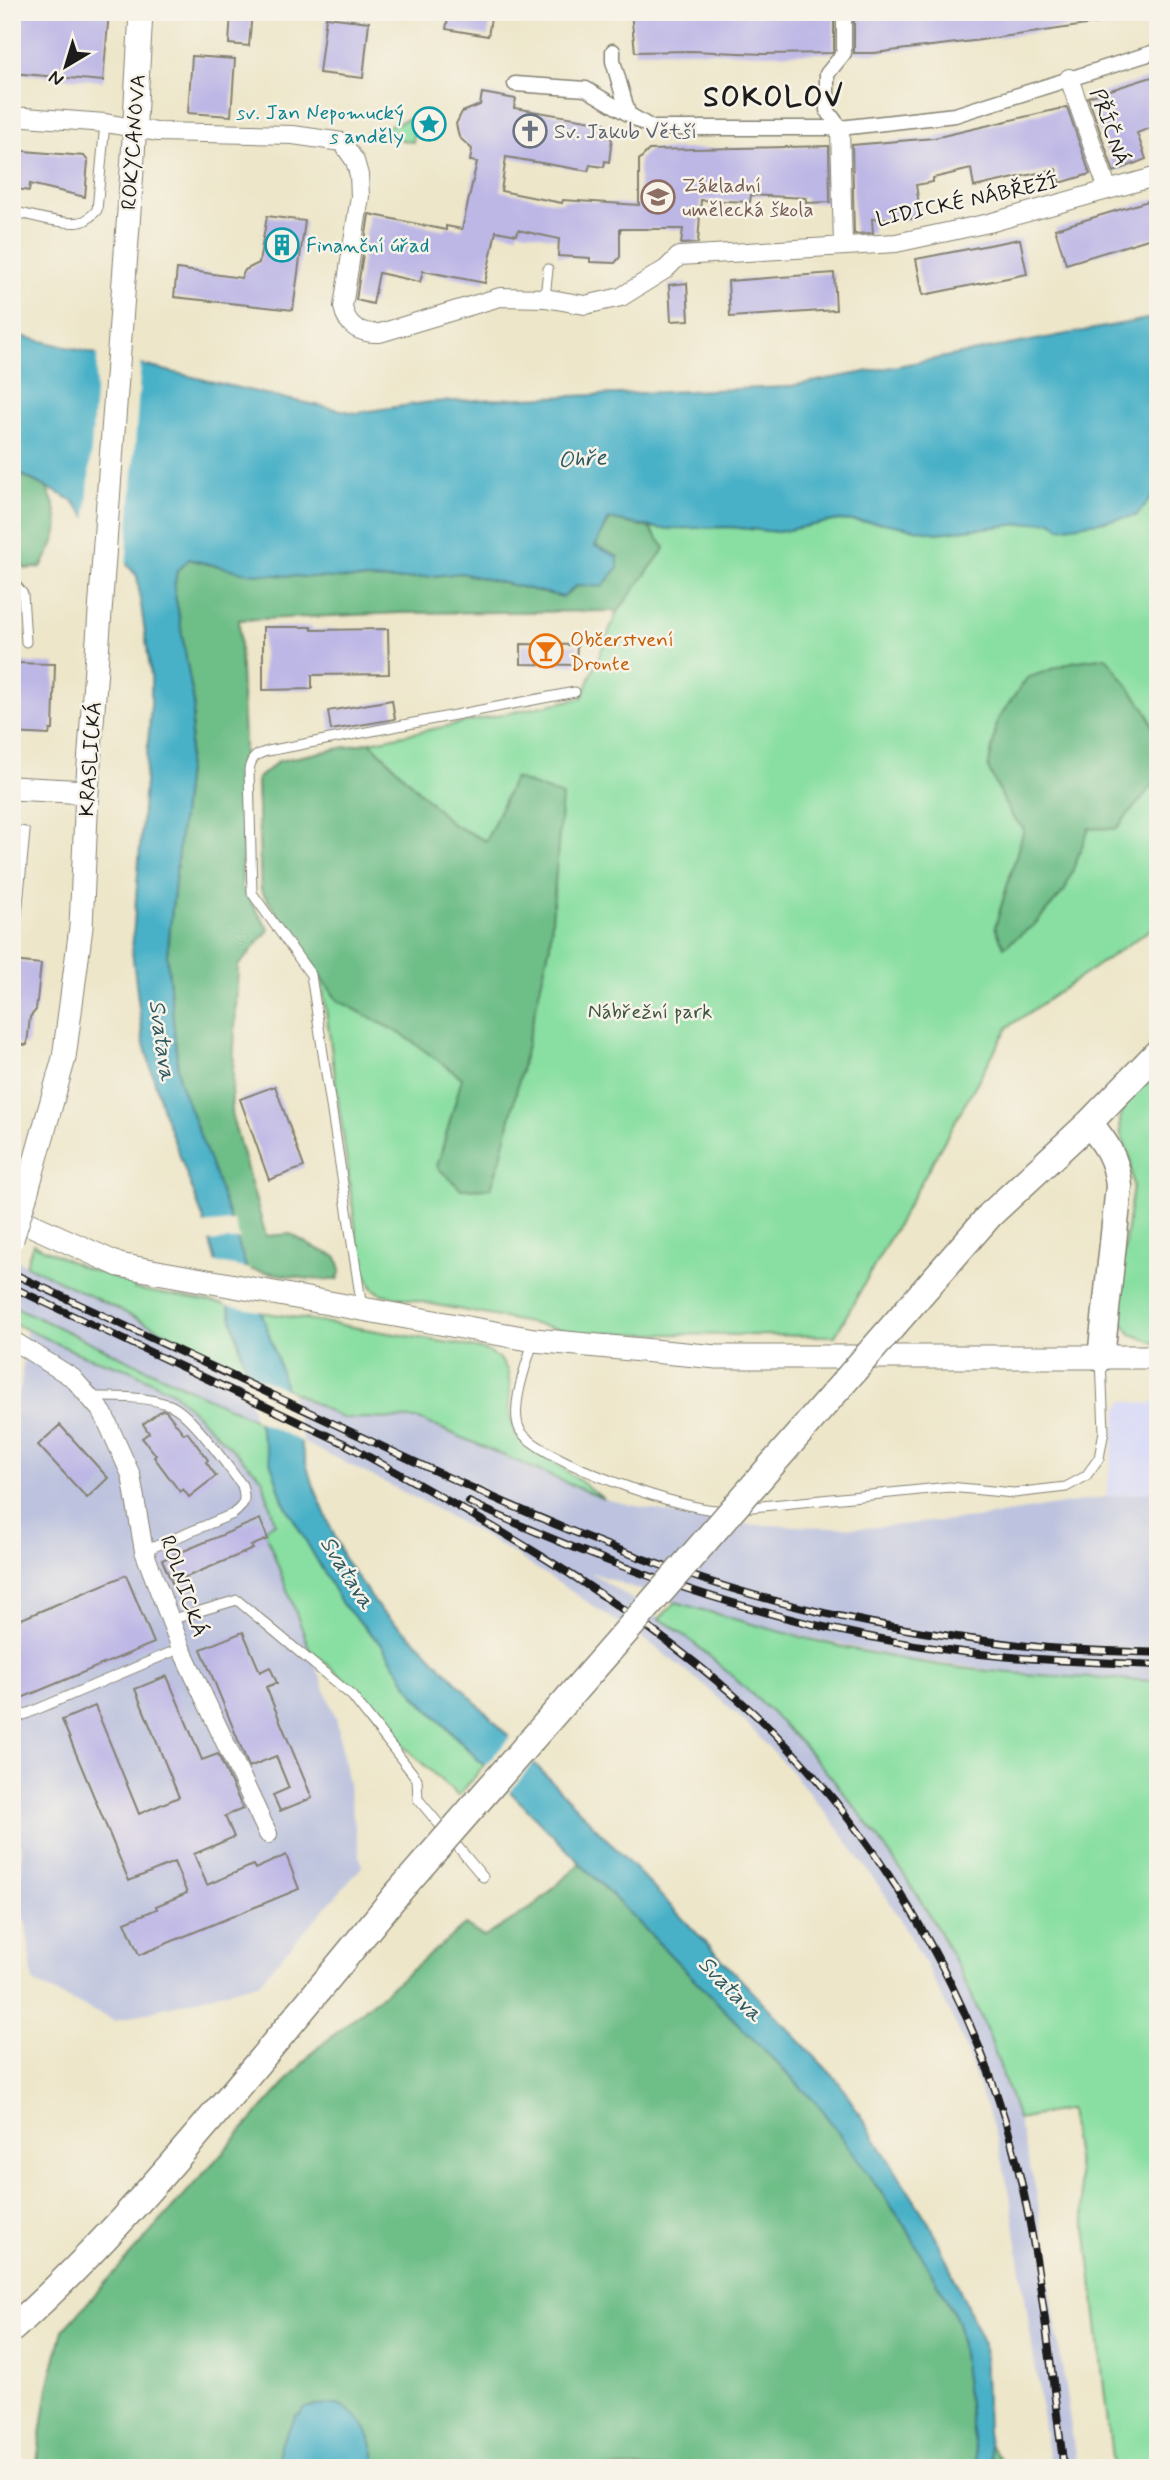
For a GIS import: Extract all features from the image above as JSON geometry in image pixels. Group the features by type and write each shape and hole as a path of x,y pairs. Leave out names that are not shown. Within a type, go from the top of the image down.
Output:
{"main road":[{"path":"12,2329 46,2299 133,2208 273,2045 396,1895 990,1215 1089,1123 1158,1052"},
{"path":"1089,1123 1108,1147 1114,1160 1119,1186 1101,1358"}],"street":[{"name":"ROKYCANOVA","path":"124,272 141,12"},
{"path":"843,246 841,128 827,110 827,75 844,53 844,12"},
{"path":"613,51 613,61 628,113"},
{"path":"515,84 586,89 652,128 841,128 955,116 1158,51"},
{"name":"PŘÍČNÁ","path":"1069,78 1108,190"},
{"path":"12,116 105,123 135,130"},
{"name":"LIDICKÉ NÁBŘEŽÍ","path":"135,130 226,135 293,135 342,142 355,161 360,196 343,307 345,318 357,330 367,334 380,333 500,297 545,298 585,305 621,297 666,269 679,256 896,243 989,223 1158,177"},
{"name":"KRASLICKÁ","path":"12,1239 64,1058 81,927 87,792 124,272"},
{"path":"12,788 87,792"},
{"path":"12,1216 119,1265 139,1270 534,1340 717,1357 1158,1357"},
{"name":"ROLNICKÁ","path":"13,1341 73,1378 103,1412 131,1475 145,1551 170,1620 268,1834"}],"lane":[{"path":"12,211 65,222 83,222 92,216 97,210 105,123"},
{"path":"545,298 548,269"},
{"path":"12,580 23,594 26,642"},
{"path":"362,1308 311,975 252,893 248,771 251,760 257,754 268,751 575,692"},
{"path":"12,831 25,832 14,945"},
{"path":"534,1340 519,1395 517,1418 520,1429 531,1443 576,1467 653,1496 721,1511 949,1487 1014,1493 1066,1487 1086,1476 1099,1458 1104,1431 1101,1358"},
{"path":"90,1397 135,1398 172,1405 186,1416 242,1485 246,1496 243,1506 233,1514 145,1551"},
{"path":"170,1620 236,1600 320,1667 352,1696 416,1779 418,1799 483,1877"},
{"path":"12,1720 181,1648"}],"shaded area":[{"path":"12,1258 342,1418 419,1419 604,1499 673,1514 730,1524 866,1528 984,1517 1158,1491 1158,1681 1030,1675 901,1658 741,1622 590,1572 665,1621 761,1701 811,1754 855,1807 910,1885 949,1952 982,2019 1018,2119 1036,2190 1077,2468 1050,2468 1010,2195 993,2126 958,2029 926,1965 888,1899 834,1823 792,1772 743,1720 699,1681 650,1643 511,1552 431,1506 338,1459 12,1305"},
{"path":"26,1330 82,1355 129,1370 173,1392 262,1478 276,1524 264,1529 337,1721 362,1867 258,1983 114,2021 33,1982 26,1923 20,1911 22,1845 12,1842 12,1415 21,1386"},
{"path":"1158,1399 1158,1491 1106,1497 1118,1409 1123,1401 1151,1404"}],"green space":[{"path":"415,117 413,142 367,133"},
{"path":"12,470 47,488 56,511 56,537 41,567 25,569 12,547"},
{"name":"Nábřežní park","path":"1158,490 1158,924 1008,1027 835,1336 580,1333 381,1294 372,1287 360,1261 322,981 261,890 257,779 279,761 582,698 616,614 665,548 649,528 729,527 778,532 838,520 883,523 1052,521 1060,528"},
{"path":"610,519 649,528 665,548 618,611 400,613 239,620 244,742 242,888 269,930 238,966 231,1113 266,1236 291,1234 337,1257 341,1270 337,1280 309,1279 246,1269 179,1080 167,956 194,704 174,588 177,571 188,559 211,565 305,577 396,580 461,573 562,597 618,557 595,546"},
{"path":"1106,657 1147,711 1158,739 1156,781 1116,829 1089,828 1065,890 1035,924 1004,947 995,927 1024,829 1011,815 988,768 998,719 1027,678 1072,662"},
{"path":"370,742 452,824 486,841 514,778 562,796 550,945 501,1158 491,1188 461,1189 437,1167 462,1078 403,1035 337,1000 261,890 257,779 279,761"},
{"path":"1158,1064 1158,1344 1131,1334 1121,1320 1117,1299 1133,1187 1130,1158 1121,1135 1120,1120 1125,1101"},
{"path":"33,1244 82,1267 135,1284 134,1289 228,1305 246,1371 26,1265"},
{"path":"13,1306 258,1421 261,1433 342,1604 382,1645 416,1697 484,1766 458,1796 397,1740 358,1691 310,1650 264,1529 275,1523 262,1478 173,1392 129,1370 82,1355 12,1323"},
{"path":"261,1312 487,1351 500,1359 507,1370 510,1385 509,1410 515,1435 604,1499 419,1419 342,1418 285,1388"},
{"path":"676,1602 817,1641 925,1663 1010,1673 1158,1681 1158,2468 1113,2468 1087,2235 1069,2109 1018,2119 987,2031 961,1973 907,1880 843,1792 772,1713 687,1637 659,1619"},
{"path":"580,1863 819,2106 906,2227 958,2321 970,2420 1008,2468 36,2468 48,2387 63,2330 311,2054 465,1925 484,1937 536,1905"}],"water":[{"path":"1158,317 1158,490 1136,516 1060,528 1052,521 937,533 883,523 838,520 778,532 729,527 662,529 608,519 595,546 618,557 618,568 602,587 577,585 563,597 461,573 396,580 305,577 247,573 189,559 177,571 174,588 194,704 167,956 179,1080 215,1175 279,1364 310,1477 343,1557 380,1610 423,1647 839,2082 932,2228 984,2344 987,2432 993,2468 978,2468 958,2321 906,2227 819,2106 415,1695 382,1645 342,1604 283,1501 261,1433 238,1339 203,1218 164,1114 143,1040 132,951 151,676 137,576 72,500 12,470 12,334 356,413 430,402 785,387"},
{"path":"317,2405 338,2405 356,2416 367,2431 377,2468 278,2468 280,2446 297,2415 300,2415 303,2409"}],"pier":[{"path":"98,350 141,361 126,569 86,522"},
{"path":"234,1221 240,1239 206,1242 201,1224"},
{"path":"212,1262 250,1269 265,1312 225,1305"},
{"path":"242,1370 290,1391 304,1443 254,1419"},
{"path":"512,1735 536,1760 507,1795 482,1769"}],"building":[{"path":"12,12 109,12 103,81 12,73"},
{"path":"231,12 252,12 249,46 229,44"},
{"path":"449,12 492,12 488,36 446,29"},
{"path":"631,12 834,12 834,50 832,53 764,54 635,52"},
{"path":"854,12 1121,12 1121,20 981,40 854,53"},
{"path":"326,17 369,22 363,78 319,73"},
{"path":"192,56 235,59 231,116 188,113"},
{"path":"1158,75 1158,125 1137,133 1146,159 1114,172 1088,97"},
{"path":"482,93 516,99 514,108 605,123 603,136 612,138 609,162 605,161 604,167 590,165 588,171 506,157 501,191 562,203 563,200 639,205 639,160 649,150 829,146 830,202 806,203 806,198 751,195 750,202 701,200 698,243 681,244 683,229 620,229 620,257 615,263 558,256 559,239 518,230 517,235 496,231 485,283 423,271 420,282 379,273 373,304 356,300 369,214 446,230 446,226 462,229 477,162 470,161 472,149 459,137 456,124 462,112 480,105"},
{"path":"1067,107 1090,174 1060,183 1056,169 974,187 971,169 933,178 933,182 916,185 921,217 905,220 904,217 872,219 873,233 854,234 852,145 934,138"},
{"path":"12,150 84,156 88,161 85,197 30,184 29,191 12,188"},
{"path":"1158,198 1158,236 1066,264 1055,229"},
{"name":"Finanční úřad","path":"267,216 305,221 293,310 174,297 177,269 241,278 245,270 259,263"},
{"path":"1020,239 1027,274 923,295 916,259"},
{"path":"834,273 836,310 730,317 728,281"},
{"path":"687,283 689,320 671,321 669,285"},
{"path":"263,627 311,627 312,630 388,629 389,674 312,675 312,689 263,690"},
{"path":"521,644 577,645 576,665 521,664"},
{"path":"12,663 55,664 53,730 50,730 49,735 12,733"},
{"path":"392,700 395,719 331,730 328,711"},
{"path":"12,961 41,964 36,1010 30,1017 27,1045 12,1044"},
{"path":"275,1086 304,1167 269,1180 240,1099"},
{"path":"162,1410 166,1411 184,1434 187,1432 208,1460 206,1462 216,1476 189,1497 183,1489 180,1492 142,1438 149,1433 143,1424"},
{"path":"60,1425 108,1478 87,1498 38,1445"},
{"path":"260,1519 268,1539 251,1546 253,1549 172,1583 162,1560"},
{"path":"126,1575 154,1643 12,1702 12,1623"},
{"path":"243,1632 260,1672 270,1667 277,1683 266,1687 312,1798 280,1811 273,1795 289,1788 276,1756 249,1767 201,1649"},
{"path":"167,1676 202,1760 218,1754 243,1809 225,1816 234,1837 194,1854 207,1885 253,1865 255,1869 286,1855 299,1889 139,1955 125,1922 187,1893 174,1862 129,1881 62,1720 95,1706 139,1814 179,1797 135,1689"}],"railway":[{"path":"12,1273 520,1509 579,1534 700,1578 761,1597 875,1624 1045,1648 1158,1653"},
{"path":"12,1287 354,1448"},
{"path":"347,1445 550,1561 693,1661 782,1741 824,1788 863,1838 932,1947 985,2062 1005,2120 1017,2162 1034,2249 1064,2468"},
{"path":"469,1502 528,1529 649,1576 710,1596 835,1630 987,1655 1158,1665"}],"place":[{"name":"sv. Jan Nepomucký s anděly","path":"429,124"},
{"name":"Sv. Jakub Větší","path":"530,131"},
{"name":"Základní umělecká škola","path":"658,197"},
{"name":"Finanční úřad","path":"282,245"},
{"name":"Občerstvení Dronte","path":"546,651"}],"district":[{"name":"SOKOLOV","path":"774,96"}],"water label":[{"name":"Ohře","path":"582,458"},
{"name":"Svatava","path":"163,1040"},
{"name":"Svatava","path":"348,1572"},
{"name":"Svatava","path":"731,1988"}]}
